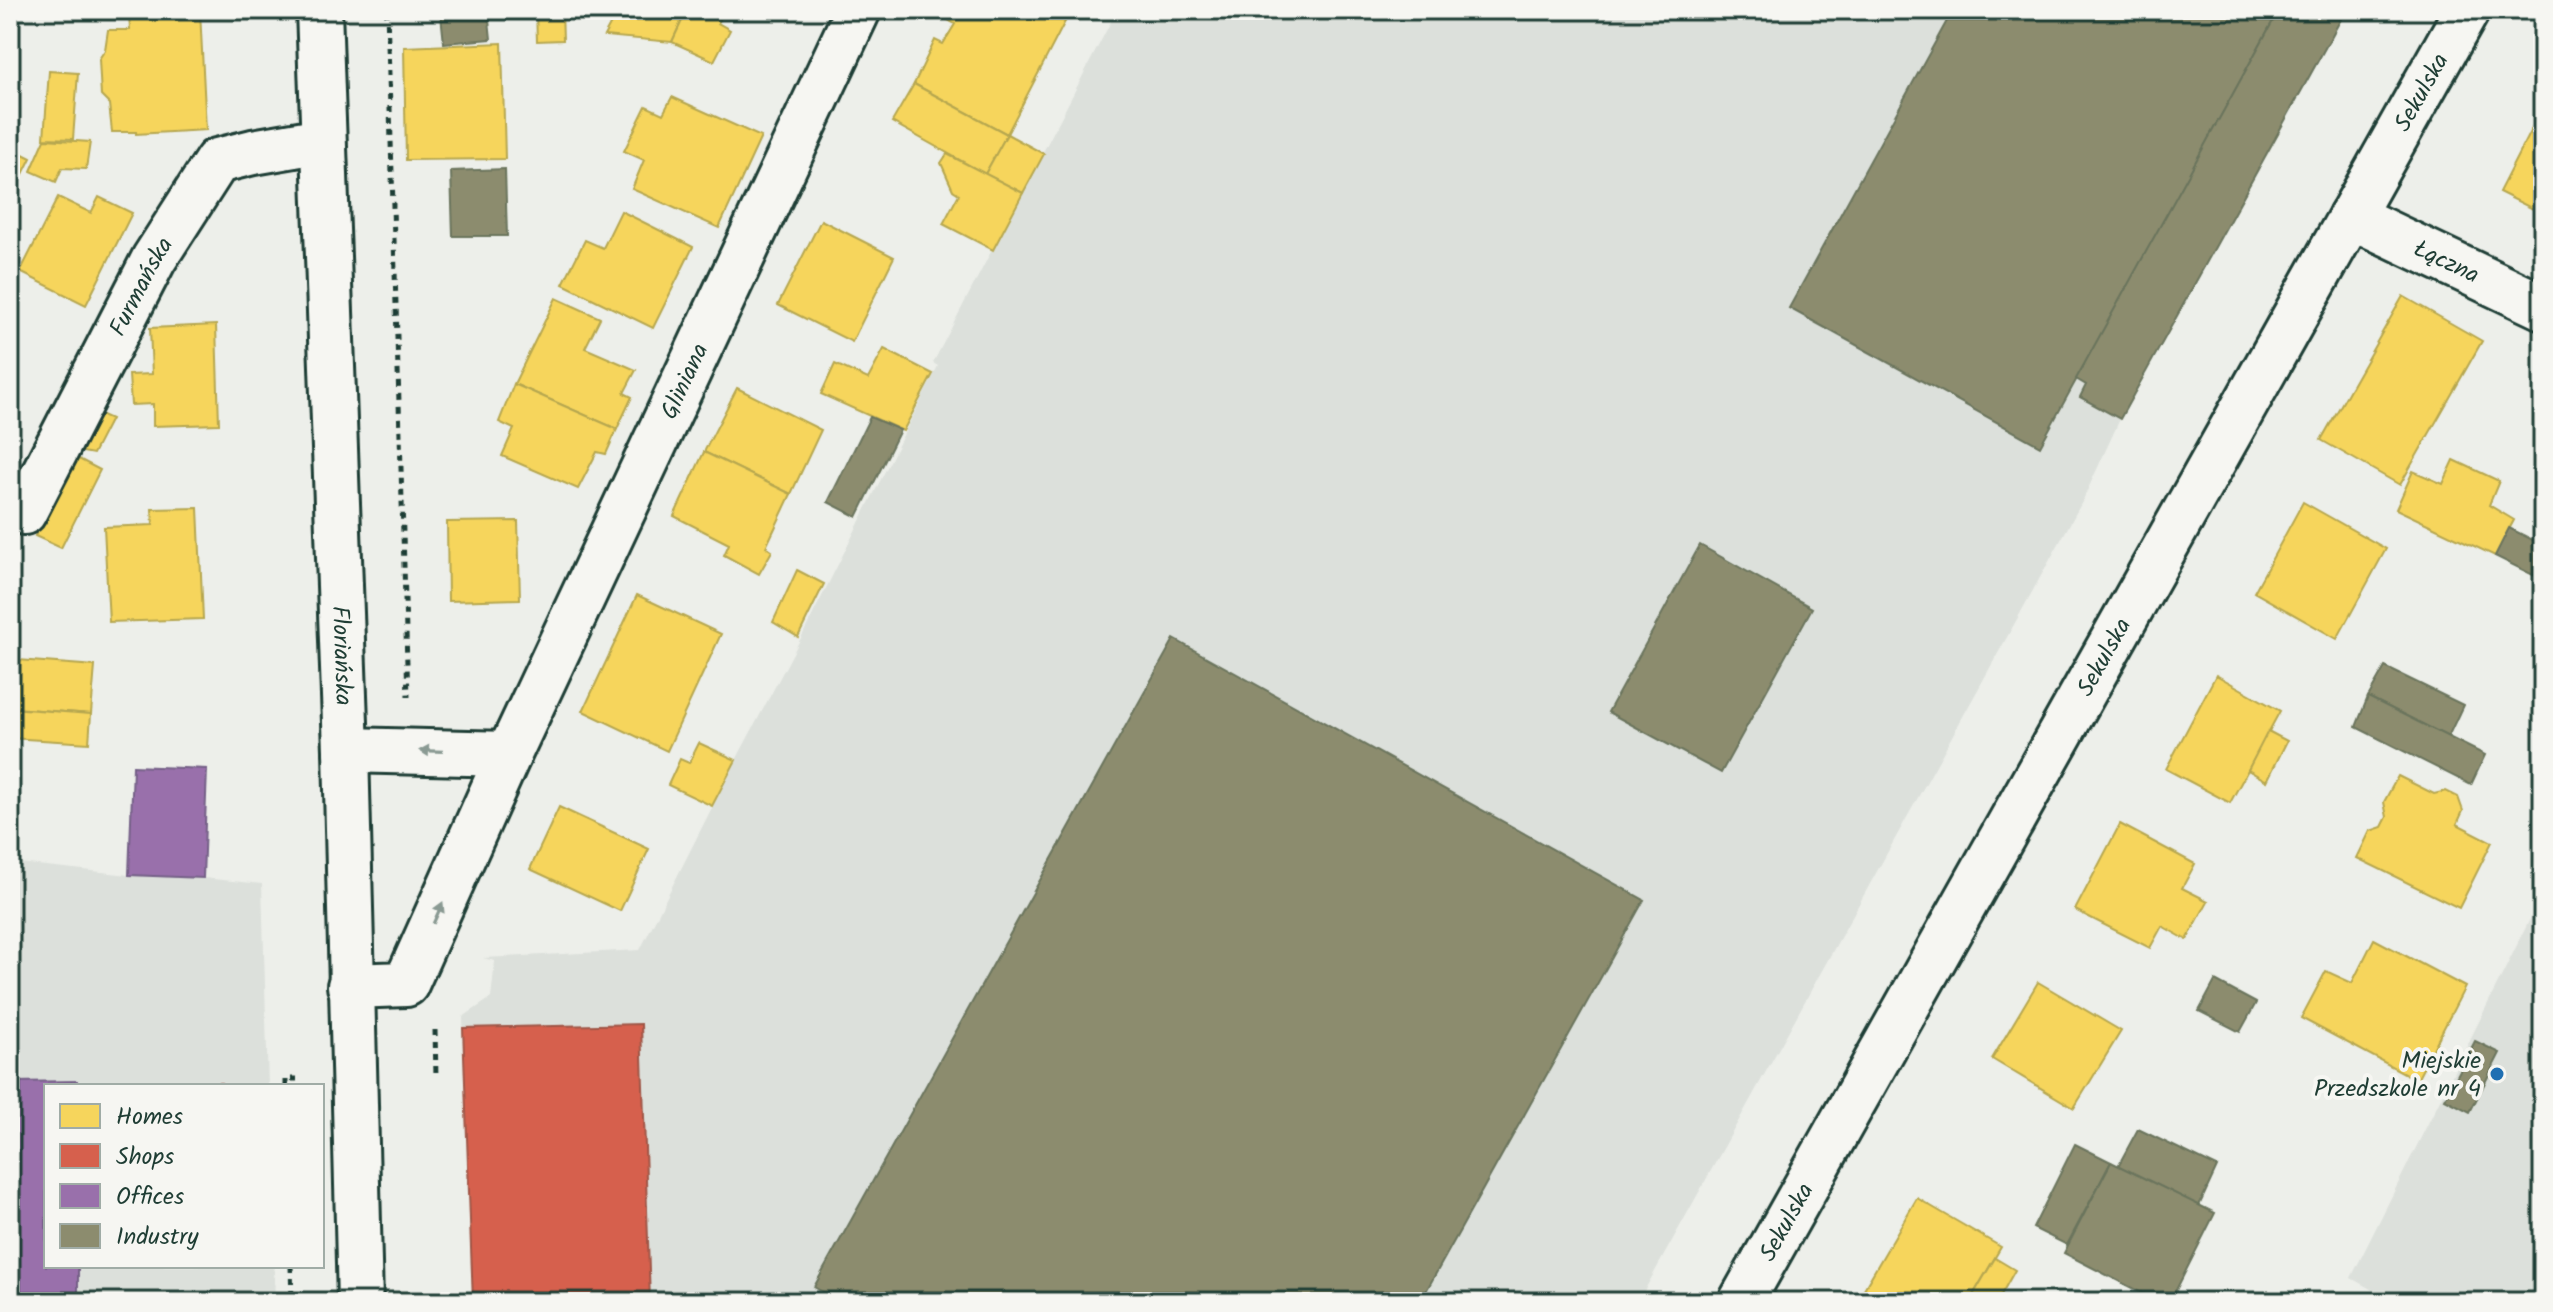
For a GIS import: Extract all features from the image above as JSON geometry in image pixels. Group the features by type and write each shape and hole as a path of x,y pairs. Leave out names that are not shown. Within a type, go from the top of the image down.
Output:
{"street":[{"name":"Floriańska","path":"319,10 346,750 360,1302"},
{"name":"Gliniana","path":"350,986 406,984 509,754 858,10"},
{"name":"Sekulska","path":"1741,1302 2467,10"},
{"name":"Furmańska","path":"24,512 154,259 217,161 323,140"},
{"name":"Łączna","path":"2351,216 2543,307"},
{"path":"346,750 509,754"}],"path":[{"path":"387,10 410,750"},
{"path":"291,1268 292,1302"}],"shaded area":[{"path":"1117,10 2345,10 2120,419 2082,502 1638,1302 473,1302 463,1017 491,998 495,961 483,958 640,950 938,366 933,363"},
{"path":"10,862 129,875 262,884 268,1084 44,1084 44,1268 274,1268 275,1302 10,1302"},
{"name":"Miejskie Przedszkole nr 4","path":"2543,893 2543,1302 2394,1302 2351,1278"}],"building: Homes":[{"path":"536,10 562,10 563,40 537,41"},
{"path":"618,10 659,10 682,20 672,42 604,36"},
{"path":"687,10 724,10 718,23 730,30 714,61 672,42"},
{"path":"940,10 1071,10 1007,134 914,84 935,40 943,44 955,24 937,14"},
{"path":"200,11 206,130 136,134 112,132 109,104 101,96 99,59 105,50 108,30 130,30 129,14"},
{"path":"502,43 505,159 406,160 404,47"},
{"path":"49,71 78,73 73,139 44,138"},
{"path":"914,84 1007,134 985,174 892,122"},
{"path":"672,97 761,137 719,228 632,189 644,160 624,151 646,106 663,114"},
{"path":"2540,112 2543,114 2543,214 2499,192"},
{"path":"1007,134 1044,154 1023,193 985,174"},
{"path":"45,139 90,142 86,169 62,168 56,182 31,171"},
{"path":"13,149 31,158 16,188 10,185 10,154"},
{"path":"947,154 1023,193 993,250 943,224 959,194 953,190 941,163"},
{"path":"58,197 91,213 99,197 132,213 86,305 20,272"},
{"path":"621,211 693,247 653,328 563,284 585,240 603,248"},
{"path":"821,220 894,257 852,342 778,305"},
{"path":"2403,296 2482,341 2400,485 2321,440"},
{"path":"556,298 600,318 585,348 636,370 624,393 632,397 617,429 514,384"},
{"path":"216,325 219,424 153,426 153,404 131,405 129,375 152,374 150,328"},
{"path":"884,349 933,374 903,431 821,394 835,364 868,379"},
{"path":"514,384 617,429 606,454 597,452 578,489 502,456 514,429 499,422"},
{"path":"737,388 821,430 791,494 704,452"},
{"path":"93,411 111,419 93,454 72,450"},
{"path":"704,452 791,494 766,547 772,551 759,574 724,555 729,544 674,516"},
{"path":"75,457 100,470 61,548 35,536"},
{"path":"2454,460 2499,481 2489,505 2514,520 2495,556 2396,509 2413,471 2443,484"},
{"path":"2303,502 2386,549 2337,639 2254,592"},
{"path":"198,508 203,619 109,622 104,527 153,525 152,509"},
{"path":"518,521 520,599 448,601 447,522"},
{"path":"797,570 824,584 798,637 773,622"},
{"path":"637,595 721,634 667,751 583,711"},
{"path":"18,660 95,666 91,714 15,708"},
{"path":"2216,675 2280,711 2230,803 2166,769"},
{"path":"10,708 91,714 89,743 10,738"},
{"path":"2268,731 2287,741 2267,781 2248,770"},
{"path":"699,743 736,760 712,806 668,785 680,759 689,763"},
{"path":"2398,776 2434,794 2446,791 2458,797 2463,811 2457,824 2492,842 2459,908 2357,858 2370,831 2382,827 2387,817 2384,802"},
{"path":"559,807 649,849 620,911 530,869"},
{"path":"2120,824 2195,864 2182,888 2208,901 2187,940 2162,926 2150,948 2075,910"},
{"path":"2374,939 2465,987 2417,1080 2301,1018 2326,971 2352,983"},
{"path":"2038,982 2121,1031 2074,1108 1992,1059"},
{"path":"1917,1198 2001,1247 1969,1302 1885,1302 1864,1289"},
{"path":"1995,1258 2015,1270 1997,1302 1969,1302"}],"building: Shops":[{"path":"10,1006 18,1013 18,1081 12,1082 14,1302 10,1302"},
{"path":"641,1024 650,1302 473,1302 463,1028"},
{"path":"161,1083 221,1083 221,1084"}],"building: Offices":[{"path":"133,766 207,769 203,878 129,875"},
{"path":"77,1081 77,1084 44,1084 44,1268 78,1268 78,1302 14,1302 12,1082"}],"building: Industry":[{"path":"488,10 491,39 444,43 441,15"},
{"path":"1953,10 2279,10 2040,446 1789,308"},
{"path":"2279,10 2346,10 2120,419 2080,397 2086,385 2076,379"},
{"path":"505,169 507,236 453,236 451,171"},
{"path":"870,417 900,430 857,517 828,502"},
{"path":"2509,528 2543,545 2543,580 2495,556"},
{"path":"1700,545 1812,608 1721,773 1608,712"},
{"path":"1174,639 1644,900 1420,1302 840,1302 814,1287"},
{"path":"2385,667 2463,705 2448,737 2368,697"},
{"path":"2368,697 2485,755 2471,785 2356,727"},
{"path":"2215,981 2256,1003 2240,1032 2199,1011"},
{"path":"2475,1041 2500,1053 2470,1112 2445,1099"},
{"path":"2138,1129 2217,1167 2199,1206 2118,1166"},
{"path":"2075,1144 2111,1162 2067,1245 2033,1228"},
{"path":"2111,1162 2215,1213 2170,1302 2159,1302 2064,1253"}],"place":[{"name":"Miejskie Przedszkole nr 4","path":"2497,1074"}]}
